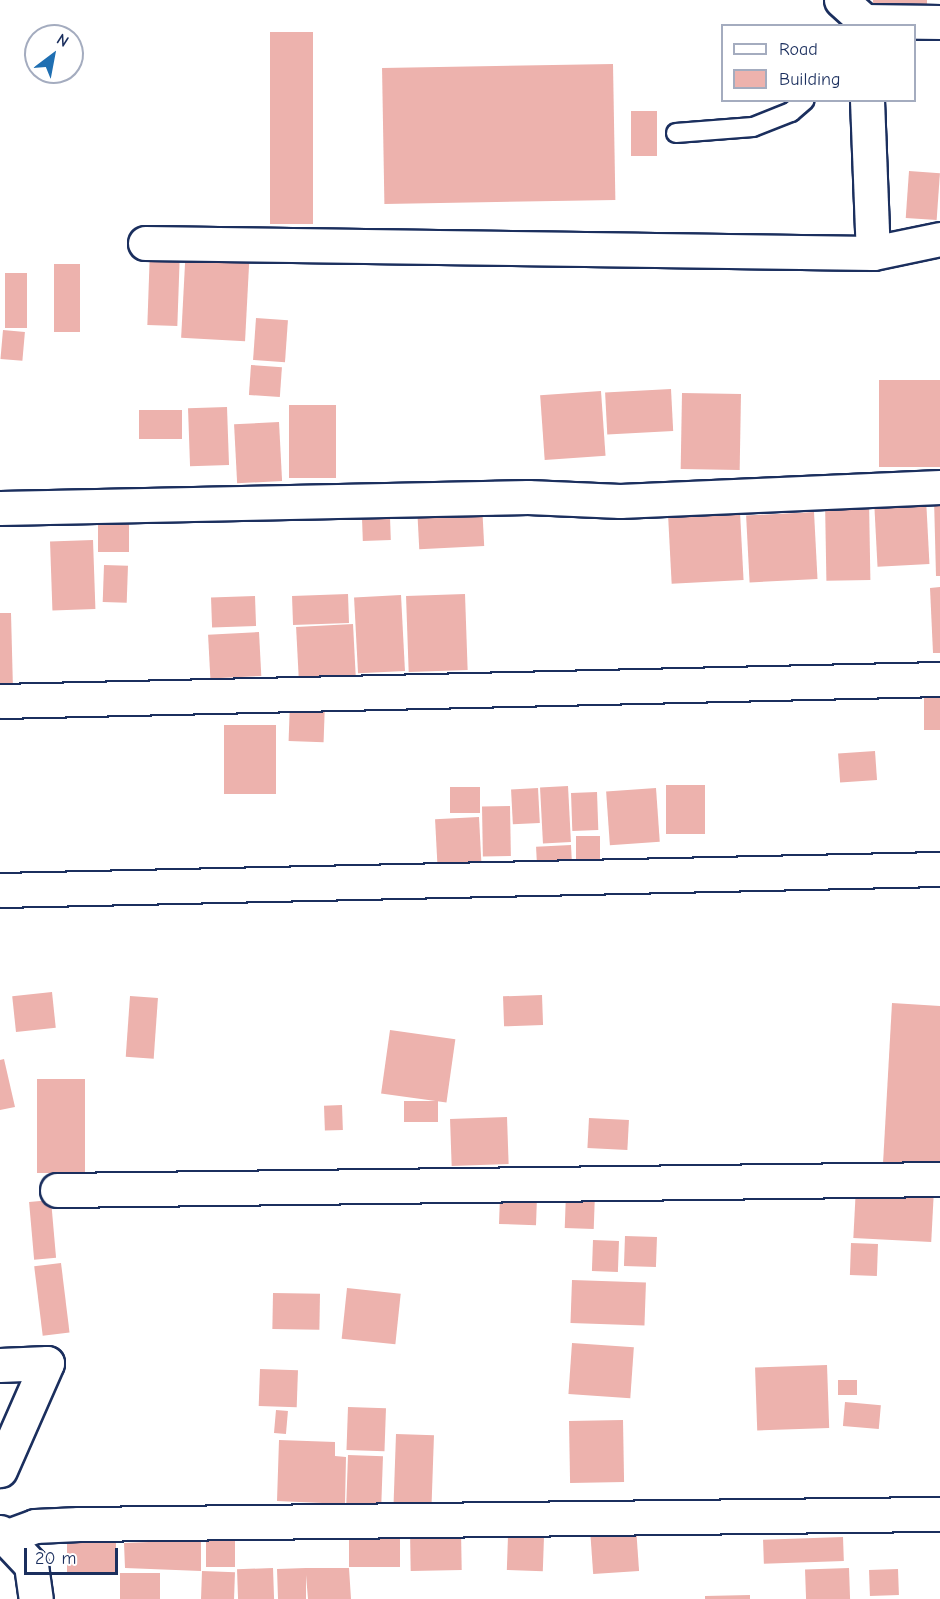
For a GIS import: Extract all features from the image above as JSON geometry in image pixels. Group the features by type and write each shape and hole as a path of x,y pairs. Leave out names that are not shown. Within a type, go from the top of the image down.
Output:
{"street":[{"path":"856,16 940,22"},
{"path":"867,102 873,253"},
{"path":"145,243 873,253 940,239"},
{"path":"0,508 528,497 620,501 940,487"},
{"path":"0,701 940,679"},
{"path":"0,890 940,869"},
{"path":"57,1190 940,1179"},
{"path":"0,1365 47,1363 0,1470"},
{"path":"36,1599 31,1565 4,1534 35,1526 940,1514"}],"lane":[{"path":"676,133 753,127 791,112 803,102"}],"building":[{"path":"873,0 927,0 927,16 873,16"},
{"path":"270,32 313,32 313,224 270,224"},
{"path":"613,64 615,200 384,204 382,68"},
{"path":"631,111 657,111 657,156 631,156"},
{"path":"909,171 940,173 937,220 906,218"},
{"path":"186,245 250,248 245,341 181,338"},
{"path":"150,249 180,250 177,326 147,325"},
{"path":"54,264 80,264 80,332 54,332"},
{"path":"5,273 27,273 27,328 5,328"},
{"path":"256,318 288,320 285,362 253,360"},
{"path":"3,330 25,332 22,361 0,359"},
{"path":"251,365 282,367 280,397 249,395"},
{"path":"879,380 940,380 940,467 879,467"},
{"path":"671,389 673,431 607,434 605,392"},
{"path":"601,391 606,456 545,460 540,395"},
{"path":"682,393 741,394 740,470 681,469"},
{"path":"289,405 336,405 336,478 289,478"},
{"path":"227,407 229,465 190,466 188,408"},
{"path":"139,410 182,410 182,439 139,439"},
{"path":"279,422 282,481 237,483 234,424"},
{"path":"926,498 929,564 878,567 874,501"},
{"path":"934,498 940,498 940,576 936,576"},
{"path":"869,500 870,580 826,581 825,501"},
{"path":"482,504 484,546 419,549 417,507"},
{"path":"740,512 744,580 672,584 668,516"},
{"path":"814,512 818,579 750,582 746,516"},
{"path":"98,514 129,514 129,552 98,552"},
{"path":"390,517 391,540 363,541 362,518"},
{"path":"93,540 95,609 52,610 50,542"},
{"path":"104,565 128,566 127,603 103,602"},
{"path":"940,587 940,653 933,653 930,588"},
{"path":"348,594 349,623 293,625 292,596"},
{"path":"465,594 468,670 409,672 406,596"},
{"path":"401,595 405,671 358,673 354,597"},
{"path":"255,596 256,626 212,628 211,598"},
{"path":"0,613 11,613 13,690 0,690"},
{"path":"353,624 356,677 299,680 296,627"},
{"path":"259,632 261,676 210,679 208,635"},
{"path":"924,691 940,691 940,730 924,730"},
{"path":"290,701 325,702 324,742 289,741"},
{"path":"224,725 276,725 276,794 224,794"},
{"path":"875,751 877,780 840,783 838,754"},
{"path":"666,785 705,785 705,834 666,834"},
{"path":"568,786 571,842 543,843 540,787"},
{"path":"450,787 480,787 480,813 450,813"},
{"path":"538,788 540,823 513,824 511,789"},
{"path":"656,788 660,842 610,845 606,791"},
{"path":"597,792 598,830 572,831 571,793"},
{"path":"482,806 510,806 511,856 483,856"},
{"path":"479,817 481,862 437,864 435,819"},
{"path":"576,836 600,836 600,859 576,859"},
{"path":"571,845 572,863 537,865 536,847"},
{"path":"52,992 56,1028 16,1032 12,996"},
{"path":"542,995 543,1025 504,1026 503,996"},
{"path":"130,996 158,998 154,1059 126,1057"},
{"path":"892,1003 940,1006 940,1168 883,1164"},
{"path":"390,1030 455,1039 446,1103 381,1093"},
{"path":"4,1059 15,1107 0,1110 0,1060"},
{"path":"37,1079 85,1079 85,1173 37,1173"},
{"path":"404,1101 438,1101 438,1122 404,1122"},
{"path":"342,1105 343,1130 325,1131 324,1106"},
{"path":"507,1117 509,1164 452,1166 450,1119"},
{"path":"589,1118 629,1120 627,1150 587,1148"},
{"path":"856,1187 934,1191 931,1242 853,1238"},
{"path":"566,1192 595,1193 594,1229 565,1228"},
{"path":"500,1196 537,1197 536,1225 499,1224"},
{"path":"51,1200 56,1258 34,1260 29,1202"},
{"path":"625,1236 657,1237 656,1267 624,1266"},
{"path":"593,1240 619,1241 618,1272 592,1271"},
{"path":"851,1243 878,1244 877,1276 850,1275"},
{"path":"61,1263 70,1332 43,1336 34,1266"},
{"path":"572,1280 646,1283 644,1326 570,1323"},
{"path":"347,1288 401,1294 395,1344 342,1339"},
{"path":"273,1293 320,1294 319,1330 272,1329"},
{"path":"572,1343 634,1347 630,1398 568,1394"},
{"path":"827,1365 829,1428 757,1430 755,1368"},
{"path":"260,1369 298,1370 297,1407 259,1406"},
{"path":"838,1380 857,1380 857,1395 838,1395"},
{"path":"845,1402 881,1405 879,1429 843,1426"},
{"path":"348,1407 386,1408 384,1451 346,1450"},
{"path":"276,1410 288,1411 286,1434 274,1433"},
{"path":"623,1420 624,1482 570,1483 569,1421"},
{"path":"396,1434 434,1435 432,1503 394,1502"},
{"path":"279,1440 335,1442 335,1456 346,1457 345,1504 277,1501"},
{"path":"348,1455 383,1456 381,1507 346,1506"},
{"path":"636,1527 639,1571 593,1574 590,1530"},
{"path":"461,1530 462,1570 411,1571 410,1531"},
{"path":"349,1534 400,1534 400,1567 349,1567"},
{"path":"508,1536 544,1537 543,1571 507,1570"},
{"path":"843,1537 844,1561 764,1564 763,1540"},
{"path":"149,1538 201,1538 201,1571 125,1568 124,1543 149,1542"},
{"path":"67,1539 116,1539 116,1572 67,1572"},
{"path":"206,1539 235,1539 235,1567 206,1567"},
{"path":"273,1568 274,1599 238,1599 237,1569"},
{"path":"349,1568 351,1599 308,1599 306,1575 306,1599 278,1599 277,1569"},
{"path":"849,1568 850,1599 806,1599 805,1570"},
{"path":"898,1569 899,1595 870,1596 869,1570"},
{"path":"202,1571 235,1572 234,1599 201,1599"},
{"path":"120,1573 160,1573 160,1599 120,1599"},
{"path":"750,1595 750,1599 705,1599 705,1596"}]}
